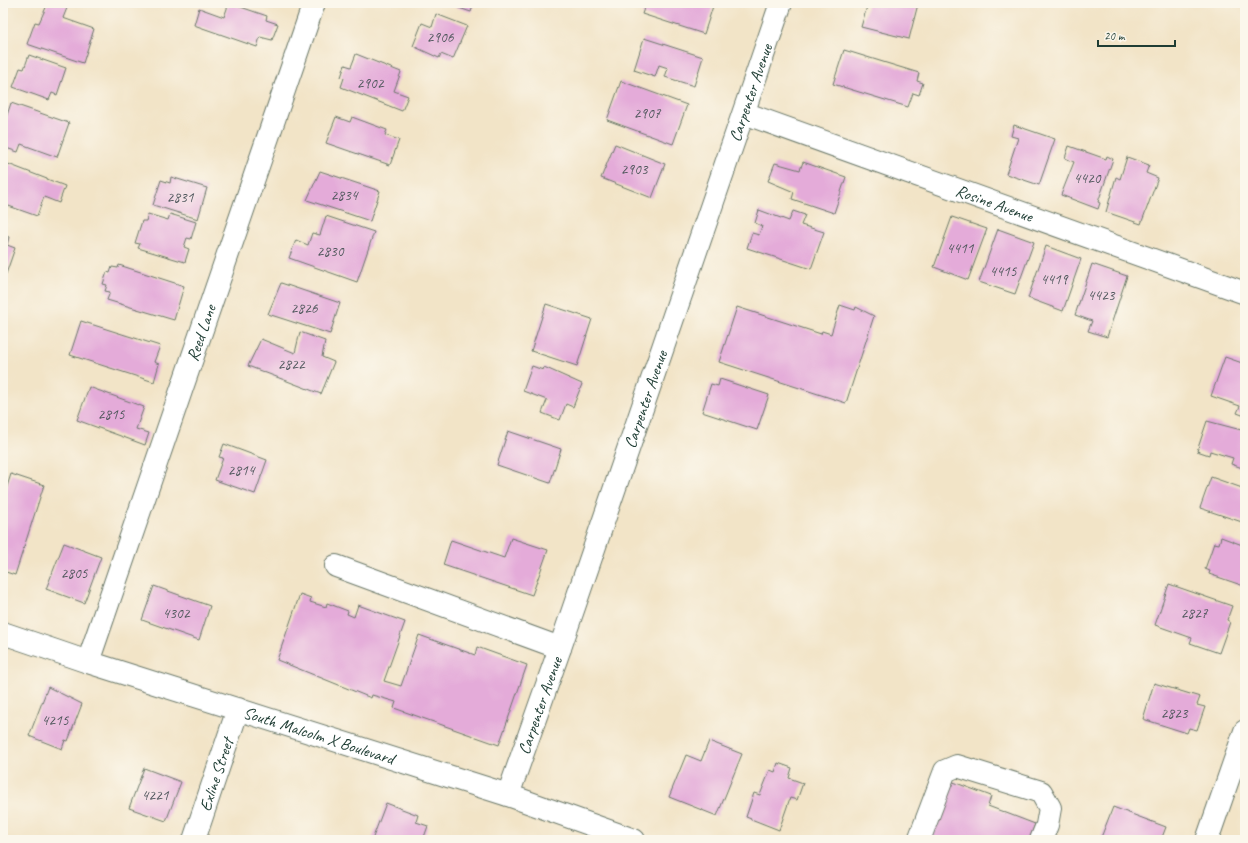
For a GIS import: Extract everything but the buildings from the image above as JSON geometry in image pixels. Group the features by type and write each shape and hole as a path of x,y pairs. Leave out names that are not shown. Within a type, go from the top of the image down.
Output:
{"street":[{"name":"Reed Lane","path":"88,662 314,3"},
{"name":"Carpenter Avenue","path":"508,795 560,648 781,3"},
{"name":"Rosine Avenue","path":"744,113 1245,293"},
{"path":"336,566 560,648"},
{"name":"South Malcolm X Boulevard","path":"3,633 88,662 508,795 634,840"},
{"name":"Exline Street","path":"194,840 238,709"},
{"path":"1207,840 1245,731"},
{"path":"919,840 945,771 956,766 1041,792 1050,808 1047,825 1041,840"}]}
